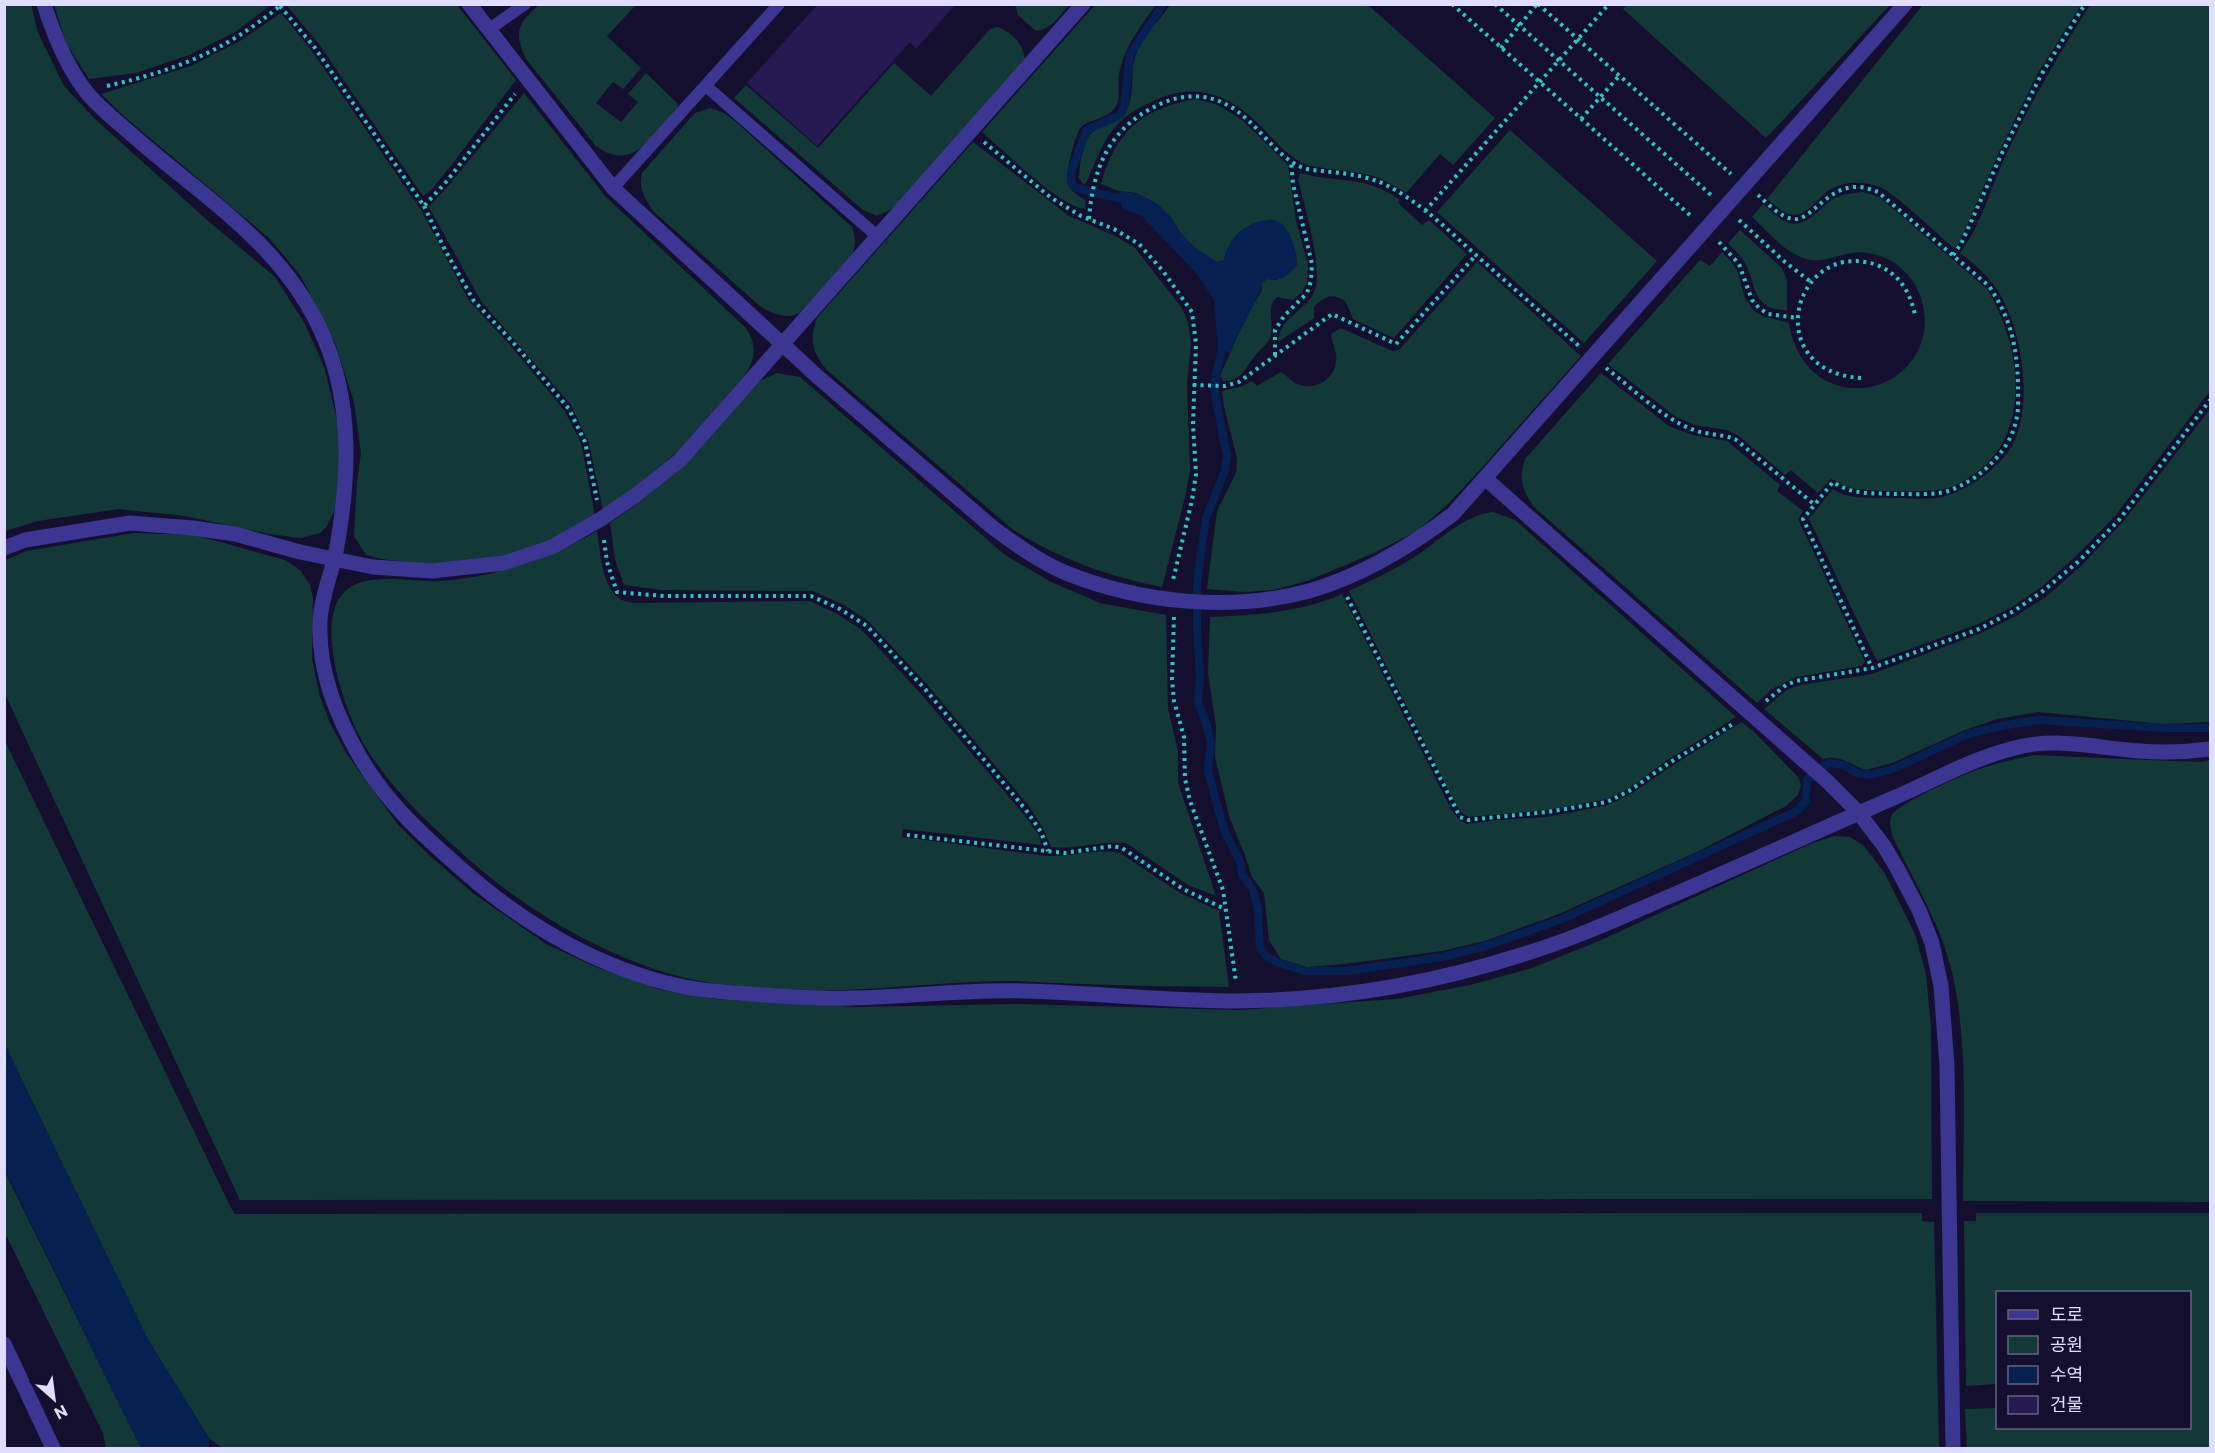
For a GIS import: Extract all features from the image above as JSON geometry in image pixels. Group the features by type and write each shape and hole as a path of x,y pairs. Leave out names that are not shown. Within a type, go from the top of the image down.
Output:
{"street":[{"path":"44,4 63,54 87,92 148,149 269,251 290,278 316,320 335,368 341,393 346,434 343,509 320,618 323,663 329,692 365,766 387,798 404,816 475,881 518,914 555,937 600,960 681,986 712,991 812,998 1015,990 1239,1001 1354,994 1403,986 1524,955 1624,916 1975,761 2006,750 2026,745 2075,743 2137,751 2182,752 2211,749"},
{"path":"469,4 613,188 781,344 992,527 1016,545 1065,572 1127,592 1178,600 1211,601 1276,598 1339,580 1419,540 1453,514 1905,4"},
{"path":"4,548 25,540 130,523 235,534 334,560 373,567 432,572 504,563 552,547 601,519 680,460 1083,4"},
{"path":"1486,479 1753,713 1828,782 1858,812 1884,846 1919,910 1932,943 1941,986 1947,1066 1953,1449"},
{"path":"4,1344 52,1449"}],"lane":[{"path":"488,30 525,4"},
{"path":"613,188 707,87 779,4"},
{"path":"707,87 877,236"}],"path":[{"path":"1452,4 1732,254 1739,264 1752,300 1759,308 1768,314 1798,318"},
{"path":"1496,4 1785,262 1811,282"},
{"path":"1501,48 1538,4 1718,164 1785,217 1796,220 1808,215 1832,193 1845,188 1861,186 1878,192 1989,286 2002,305 2012,328 2018,363 2017,421 2006,446 1990,466 1970,481 1945,492 1862,493 1844,490 1833,482 1803,519 1872,668"},
{"path":"1425,211 1609,4"},
{"path":"1953,255 1961,244 2002,153 2041,75 2085,4"},
{"path":"87,92 190,62 237,38 281,5 315,48 424,206 474,301 569,409 585,442 601,519 607,562 617,592 664,596 811,596 840,609 867,626 925,689 1026,810 1041,832 1048,851"},
{"path":"1581,119 1619,76"},
{"path":"424,206 446,182 526,79"},
{"path":"1089,219 1094,184 1102,160 1123,127 1136,116 1172,99 1196,95 1219,101 1245,117 1291,161 1302,168 1358,176 1383,183 1425,211 1593,358 1673,420 1695,431 1735,439 1815,505"},
{"path":"971,132 1050,197 1138,244 1162,271 1192,312 1196,344 1193,385 1196,474 1172,582 1178,600 1174,617 1172,679 1174,701 1184,737 1185,779 1190,801 1218,872 1226,909 1239,1001"},
{"path":"1275,356 1275,330 1284,316 1307,293 1311,281 1312,264 1293,184 1291,161"},
{"path":"1193,385 1225,386 1239,382 1332,314 1396,344 1476,255"},
{"path":"1861,378 1845,378 1818,365 1801,340 1798,318 1803,295 1811,282 1836,264 1851,261 1881,266 1904,286 1911,300 1914,315"},
{"path":"1339,580 1460,817 1468,820 1548,813 1607,802 1629,791 1669,763 1753,713 1786,685 1796,681 1872,668 1979,629 2014,611 2043,591 2079,561 2119,520 2211,400"},
{"path":"907,835 1064,853 1113,846 1122,848 1183,889 1226,909"}],"green space":[{"path":"31,4 38,33 64,86 95,119 207,220 275,277 305,324 324,367 339,427 341,455 336,507 327,526 320,533 301,538 269,534 185,516 118,509 38,521 5,531 5,5"},
{"path":"1015,4 1069,5 1051,25 1036,31 1018,15"},
{"path":"54,5 271,5 235,32 189,55 136,73 89,79 66,43"},
{"path":"289,5 457,5 516,80 433,188 423,196 319,44 288,7"},
{"path":"539,5 636,5 607,36 641,68 623,89 613,82 596,103 621,122 638,102 628,94 646,73 677,103 678,107 643,147 632,153 621,155 609,153 596,146 526,59 520,42 520,29 526,17"},
{"path":"1095,5 1156,5 1139,29 1121,64 1116,106 1109,114 1081,127 1076,138 1067,180 1072,190 1085,200 1086,207 1082,209 1043,186 982,132"},
{"path":"1170,5 1368,5 1495,118 1453,165 1440,154 1406,193 1373,176 1316,167 1301,162 1287,153 1250,116 1226,100 1202,92 1176,93 1145,105 1122,120 1108,137 1086,183 1083,184 1079,178 1085,144 1092,133 1118,119 1127,109 1130,102 1136,54"},
{"path":"1627,5 1890,5 1766,138 1623,9"},
{"path":"1923,5 2081,5 2038,73 1999,152 1959,243 1954,248 1894,196 1872,184 1840,185 1828,191 1799,214 1793,215 1781,210 1767,199"},
{"path":"2090,5 2210,5 2210,391 2115,516 2076,556 2041,587 2012,607 1978,624 1877,661 1809,519 1833,489 1862,498 1930,499 1949,495 1983,476 1998,464 2010,449 2018,432 2024,389 2018,341 2012,319 1993,284 1978,267 1960,253 1974,230 2026,115"},
{"path":"281,13 311,50 421,210 469,301 508,343 564,410 581,443 595,516 551,542 501,558 432,565 366,555 354,536 361,453 354,402 335,343 300,275 270,239 125,117 101,94 191,66 240,41"},
{"path":"998,27 1016,39 1025,59 894,208 877,216 863,210 734,98 746,85 818,148 894,63 931,96 990,29"},
{"path":"524,93 606,197 746,328 752,340 753,358 744,376 678,451 634,488 603,510 589,443 571,405 481,301 429,207"},
{"path":"1195,99 1218,105 1242,120 1288,165 1296,221 1308,265 1307,282 1302,292 1293,300 1277,297 1273,301 1269,340 1242,373 1229,381 1223,381 1220,376 1244,321 1262,290 1261,284 1267,279 1276,280 1297,265 1292,241 1227,249 1224,260 1217,262 1195,248 1181,234 1170,216 1137,193 1119,191 1101,184 1114,150 1133,126 1160,109"},
{"path":"710,108 724,113 735,121 852,227 855,247 852,254 799,313 784,316 760,306 654,212 643,193 642,173 695,113"},
{"path":"1510,130 1657,261 1584,343 1437,212"},
{"path":"973,142 1069,216 1115,236 1135,248 1182,308 1188,322 1191,343 1187,385 1190,471 1162,587 1123,578 1084,565 1047,549 1012,529 827,370 815,351 813,333 817,318"},
{"path":"1300,173 1361,183 1385,191 1399,199 1398,203 1422,225 1429,220 1467,254 1394,338 1353,319 1346,302 1333,296 1321,300 1314,307 1314,318 1278,342 1283,326 1311,297 1317,280 1312,235 1298,179"},
{"path":"1863,192 1879,197 1987,289 2007,334 2016,385 2014,410 2007,434 1994,455 1976,473 1948,488 1910,491 1867,490 1847,487 1831,479 1818,493 1791,470 1785,475 1739,436 1727,430 1695,425 1676,417 1608,364 1700,260 1710,266 1722,252 1737,271 1745,298 1754,311 1762,316 1789,323 1792,337 1804,361 1823,379 1848,388 1863,388 1878,385 1897,375 1913,359 1921,343 1925,327 1924,310 1919,294 1911,279 1900,267 1885,258 1859,252 1821,260 1806,259 1791,252 1752,217 1763,204 1786,222 1800,223 1835,198"},
{"path":"1740,230 1782,268 1787,280 1787,310 1767,306 1757,296 1744,262 1728,243"},
{"path":"1477,262 1581,356 1479,471 1447,505 1417,531 1374,553 1307,581 1273,590 1246,592 1207,589 1217,511 1236,473 1237,458 1222,391 1240,387 1252,381 1257,386 1281,372 1300,385 1312,386 1323,382 1332,373 1336,362 1331,334 1341,328 1392,351 1399,350"},
{"path":"777,373 800,377 1005,555 1051,582 1100,603 1166,615 1168,709 1178,751 1178,783 1216,896 1188,885 1126,843 1051,847 1044,830 1029,806 926,683 867,620 844,605 813,591 661,590 624,585 615,559 610,523 641,501 683,465 760,381"},
{"path":"1601,373 1669,426 1693,435 1727,441 1780,485 1777,491 1803,511 1798,519 1865,662 1861,666 1796,677 1772,689 1757,703 1534,507 1522,484 1525,459"},
{"path":"2210,409 2210,722 2164,724 2038,712 1997,719 1965,730 1892,763 1866,770 1840,759 1823,759 1764,709 1788,689 1872,674 1981,633 2016,616 2046,597 2081,566 2124,521"},
{"path":"1493,512 1515,520 1736,717 1666,761 1628,789 1607,799 1548,810 1469,817 1463,814 1456,805 1349,591 1408,561 1462,523"},
{"path":"597,531 606,579 615,595 624,601 636,603 810,601 862,630 921,694 1025,816 1039,835 1041,845 903,829 902,837 1046,856 1120,853 1180,893 1219,911 1229,987 1008,981 833,990 747,987 711,983 679,976 615,954 554,922 525,903 473,863 427,821 398,791 373,759 355,727 341,689 332,648 334,610 341,596 350,588 361,583 387,579 440,581 501,571 541,558"},
{"path":"134,533 195,535 285,560 301,571 310,585 313,598 312,659 319,693 329,721 346,753 398,825 474,894 546,944 598,968 661,990 714,999 856,1007 1017,1004 1239,1010 1397,999 1470,985 1532,968 1599,941 1810,844 1834,836 1850,837 1863,845 1884,872 1915,934 1926,974 1931,1029 1932,1199 240,1200 5,694 5,560 27,551"},
{"path":"1342,594 1452,811 1460,821 1467,824 1547,817 1608,805 1631,794 1742,722 1798,777 1801,785 1798,795 1786,806 1699,851 1559,914 1485,941 1442,951 1345,964 1307,967 1281,959 1269,940 1264,893 1252,877 1230,819 1215,757 1216,726 1208,673 1210,617 1261,614 1293,609"},
{"path":"4,739 234,1214 1922,1213 1922,1221 1934,1222 1939,1448 222,1448 209,1438 147,1338 5,1045"},
{"path":"2034,755 2201,762 2210,760 2210,1202 1963,1201 1963,1057 1952,972 1941,937 1893,837 1890,820 1897,810 1907,803 1949,781 2002,762"},
{"path":"4,1170 141,1448 106,1448 103,1433 5,1233"},
{"path":"1976,1213 2210,1213 2210,1448 1967,1448 1965,1409 1996,1408 1996,1429 2191,1429 2191,1291 1996,1291 1996,1384 1966,1386 1964,1221 1976,1221"}],"water":[{"path":"1119,191 1141,196 1160,206 1189,242 1217,262 1224,260 1232,240 1247,227 1266,220 1274,220 1287,230 1294,247 1297,265 1284,277 1267,279 1261,284 1253,306 1230,352 1218,352 1214,300 1197,274 1142,216 1122,209"},
{"path":"5,1045 147,1338 209,1438 209,1448 141,1448 5,1170"}],"building":[{"path":"818,4 956,4 916,49 910,42 817,146 747,83"}],"waterway":[{"path":"1129,201 1077,188 1072,184 1071,172 1087,130 1120,115 1124,107 1130,55 1163,4"},
{"path":"1222,342 1216,373 1215,395 1227,456 1224,473 1206,518 1197,582 1200,674 1198,703 1206,722 1211,744 1208,771 1224,830 1240,862 1242,874 1253,890 1258,909 1260,948 1267,957 1279,963 1305,971 1347,971 1442,957 1486,946 1562,919 1797,811 1806,801 1807,780 1829,763 1844,765 1857,773 1871,775 1893,769 1968,734 2038,720 2164,728 2210,728"}]}
